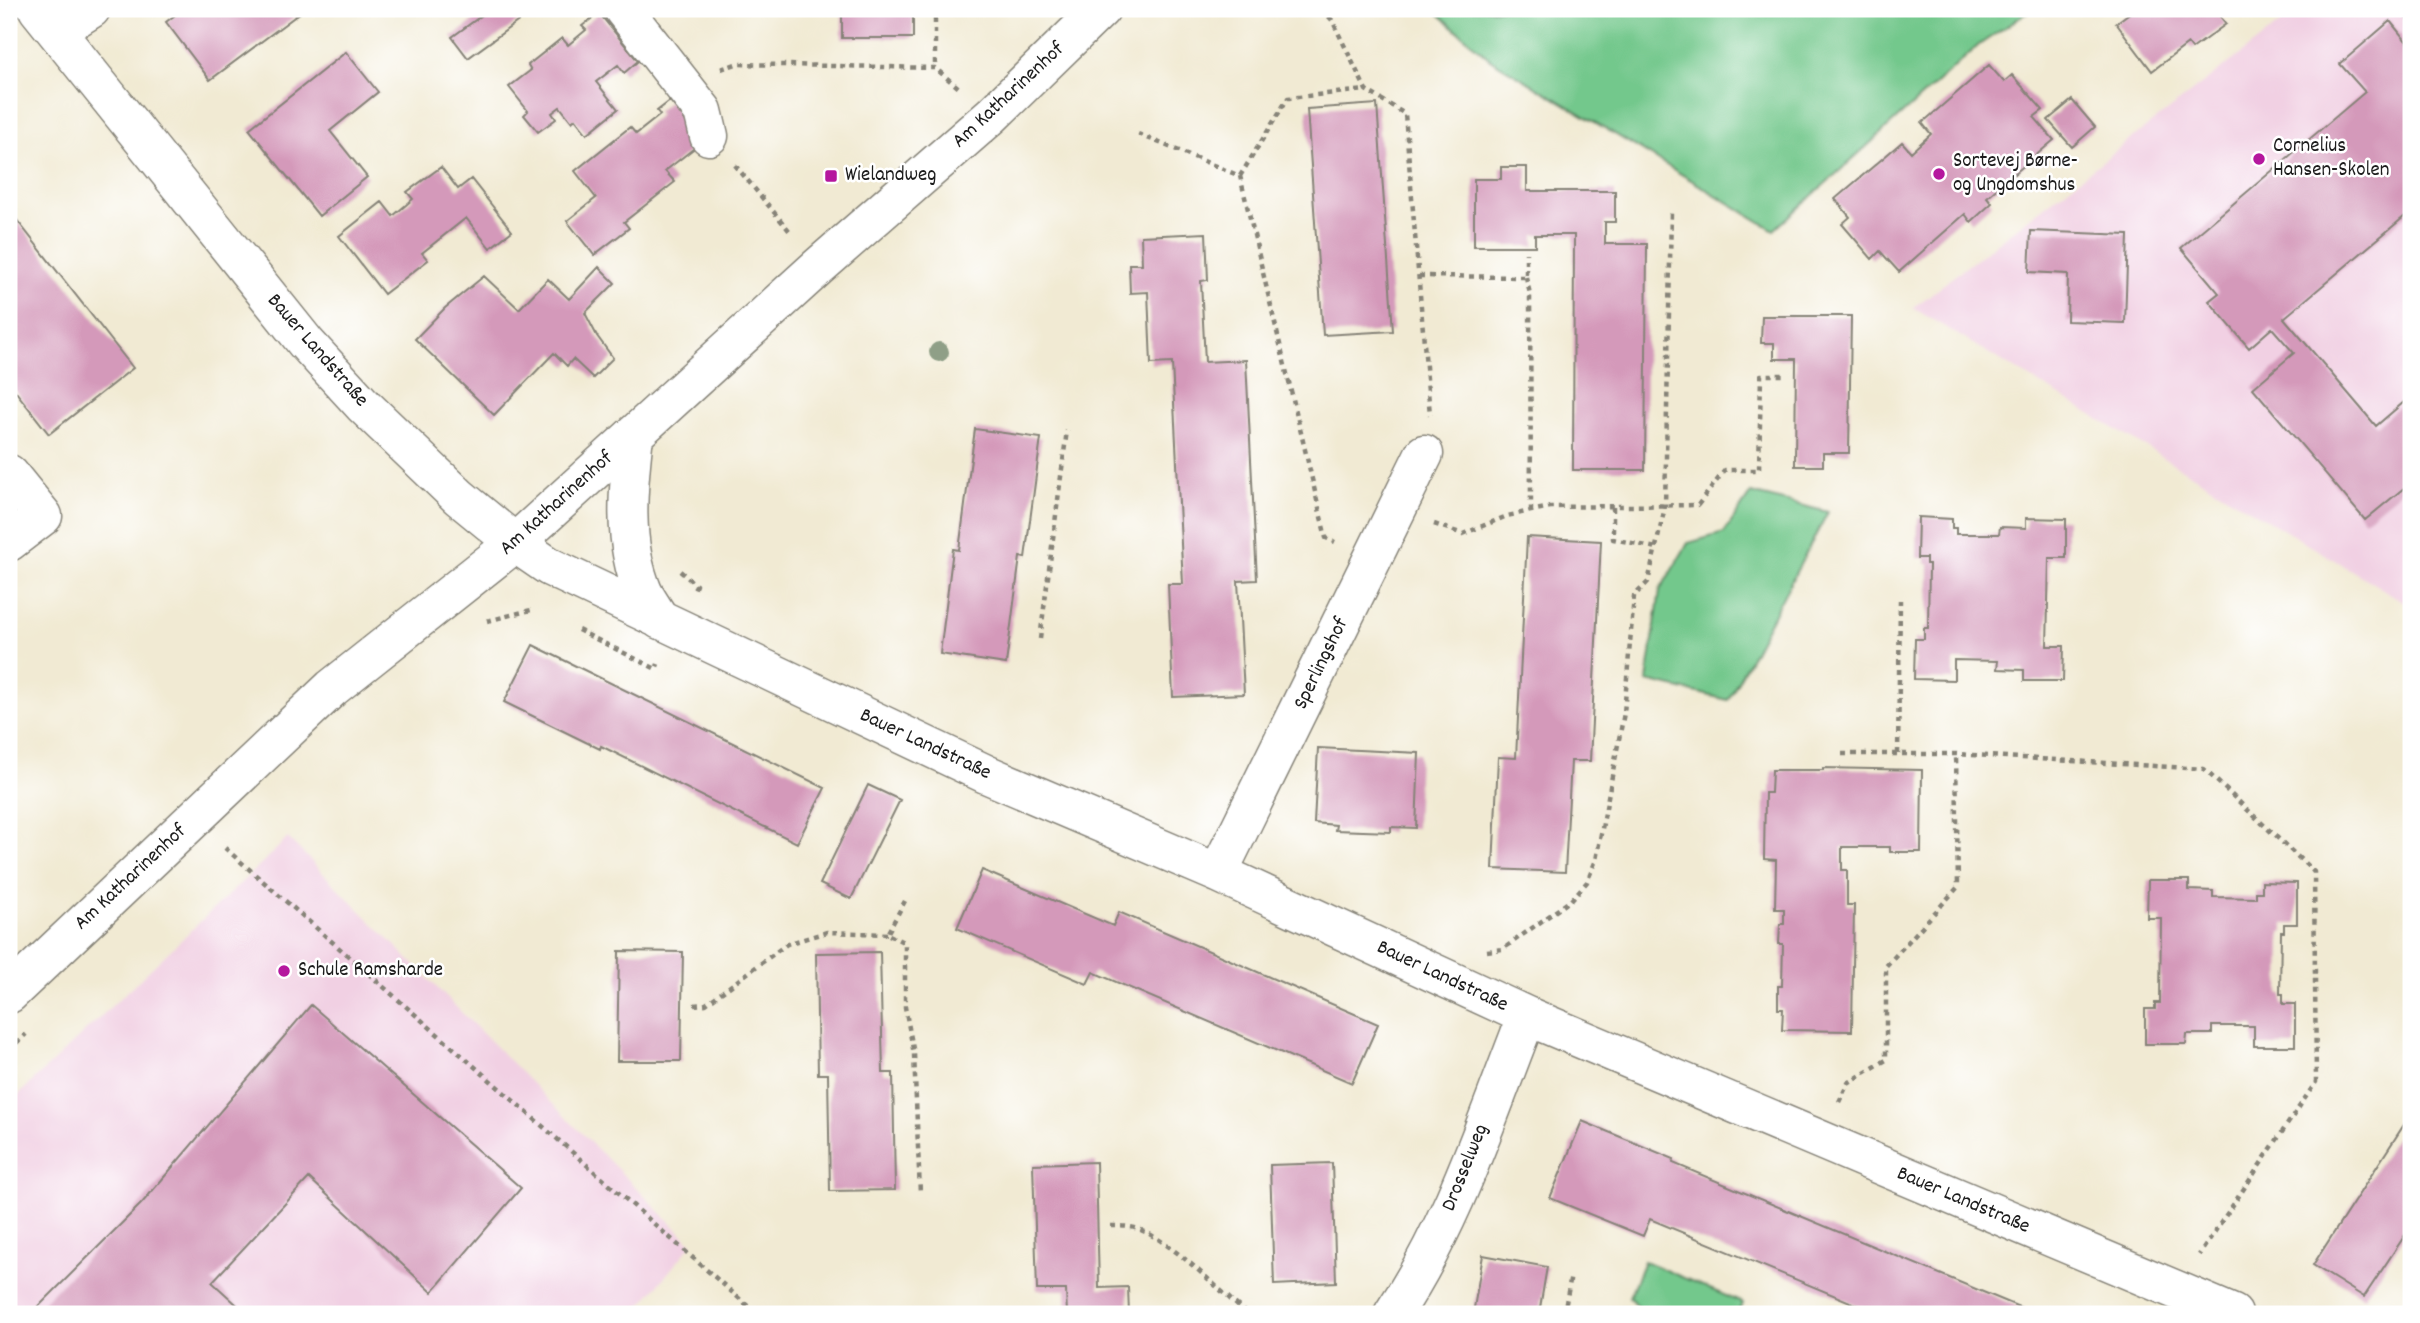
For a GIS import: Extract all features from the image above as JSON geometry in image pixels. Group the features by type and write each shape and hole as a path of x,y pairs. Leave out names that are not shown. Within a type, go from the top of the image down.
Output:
{"street":[{"path":"47,20 91,9"},
{"path":"623,9 703,111 709,136"},
{"name":"Am Katharinenhof","path":"9,994 332,688 514,543 818,267 992,115 1101,9"},
{"name":"Bauer Landstraße","path":"47,20 306,343 363,405 440,479 514,543 550,567 986,774 1217,873 1527,1016 2233,1314"},
{"path":"634,435 628,512 629,536 643,592 660,620"},
{"name":"Sperlingshof","path":"1217,873 1424,454"},
{"path":"9,474 43,516 9,542"},
{"name":"Drosselweg","path":"1393,1314 1410,1288 1451,1209 1527,1016"}],"path":[{"path":"935,9 935,68"},
{"path":"1322,9 1332,20 1366,90 1405,114 1430,418 1424,454"},
{"path":"2400,9 2411,22"},
{"path":"680,81 736,64 935,68 992,115"},
{"path":"1366,90 1288,98 1240,176 1326,538 1373,561"},
{"path":"1139,134 1240,176"},
{"path":"709,136 818,267"},
{"path":"1456,983 1471,953 1503,949 1571,900 1587,882 1596,860 1624,713 1634,596 1648,582 1665,507 1671,212"},
{"path":"1526,253 1526,277 1530,293 1531,510"},
{"path":"1419,276 1526,277"},
{"path":"1397,511 1463,534 1507,516 1550,507 1698,505 1725,470 1759,470 1761,375 1783,375"},
{"path":"1040,639 1067,430"},
{"path":"1613,507 1613,540 1657,548"},
{"path":"1898,754 1900,600"},
{"path":"1842,754 1956,754 2204,769 2314,872 2316,1082 2176,1290"},
{"path":"1848,1083 1886,1060 1886,966 1958,887 1956,754"},
{"path":"225,848 757,1314"},
{"path":"887,934 905,901"},
{"path":"695,1005 706,1004 787,944 827,932 887,934 905,943 905,1007 914,1054 920,1193"},
{"path":"1111,1226 1142,1230 1162,1241 1247,1314"},
{"path":"1564,1314 1571,1275"}],"shaded area":[{"name":"Cornelius Hansen-Skolen","path":"2299,9 2411,9 2411,606 1913,308"},
{"name":"Schule Ramsharde","path":"288,838 692,1244 634,1314 9,1314 9,1104"}],"green space":[{"path":"1433,9 2032,9 1979,45 1774,230 1490,59"},
{"path":"1751,493 1828,512 1728,700 1647,681 1660,590 1688,543 1724,533"},
{"path":"1644,1261 1743,1303 1739,1314 1644,1314 1629,1297"}],"building":[{"path":"183,9 305,9 210,80 166,22"},
{"path":"482,9 535,9 468,58 452,37 485,13"},
{"path":"842,9 913,9 913,38 842,38"},
{"path":"2135,9 2214,9 2226,24 2192,49 2188,44 2152,71 2116,23"},
{"path":"599,13 638,61 624,73 618,65 596,82 618,109 587,134 575,119 572,122 560,107 552,113 556,119 538,132 524,115 528,111 509,87 531,70 528,65 562,38 568,45 586,30 582,26"},
{"path":"2390,21 2411,47 2411,211 2284,318 2376,426 2411,396 2411,497 2404,488 2365,520 2253,388 2294,353 2272,328 2249,348 2209,301 2219,293 2181,248 2365,92 2340,64"},
{"path":"346,52 378,92 330,131 367,177 319,216 249,129"},
{"name":"Sortevej Børne- og Ungdomshus","path":"1989,65 2004,82 2012,75 2043,110 2034,117 2054,140 1987,197 1992,203 1971,222 1965,214 1899,272 1880,251 1872,259 1842,224 1850,217 1835,199 1902,142 1911,152 1931,134 1922,123"},
{"path":"2072,100 2095,127 2072,147 2048,120"},
{"path":"670,101 702,142 665,171 675,182 624,222 629,228 594,255 567,221 596,198 575,171 630,127 636,134 660,115 657,111"},
{"path":"1377,104 1393,331 1323,335 1307,109"},
{"path":"441,167 458,189 471,179 512,231 490,248 466,218 422,253 428,260 384,294 339,236 382,202 393,216 413,199 407,192"},
{"path":"1501,167 1527,167 1527,191 1615,191 1615,222 1605,222 1605,244 1647,244 1645,470 1573,470 1574,235 1535,235 1535,246 1474,246 1474,179 1501,179"},
{"path":"9,210 133,368 49,434 9,383"},
{"path":"2031,231 2128,235 2125,323 2067,321 2068,274 2029,272"},
{"path":"1206,233 1208,280 1201,281 1205,362 1246,360 1257,580 1238,581 1244,694 1173,697 1168,584 1183,584 1172,363 1151,364 1148,292 1130,293 1129,264 1142,264 1141,236"},
{"path":"599,267 615,283 585,313 613,358 593,378 573,359 567,366 554,353 494,415 415,339 445,308 484,276 519,309 548,279 569,299"},
{"path":"1762,316 1851,316 1849,453 1823,453 1823,466 1795,466 1796,359 1774,359 1774,343 1761,343"},
{"path":"975,429 1041,438 1025,558 1020,557 1006,664 940,654 953,549 959,550"},
{"path":"1918,517 1952,519 1952,528 1956,528 1956,534 1999,534 2000,527 2026,528 2026,518 2066,519 2066,558 2049,558 2047,646 2064,646 2063,681 2024,681 2024,670 1997,669 1998,661 1954,660 1954,680 1914,679 1915,639 1924,639 1924,628 1928,628 1929,564 1926,564 1926,558 1917,558"},
{"path":"1527,537 1601,541 1590,761 1571,761 1565,872 1493,869 1498,757 1516,758"},
{"path":"533,645 825,788 797,843 601,746 600,749 504,702"},
{"path":"1318,748 1419,753 1416,828 1391,827 1391,832 1335,830 1336,825 1314,823"},
{"path":"1772,770 1922,770 1921,852 1890,852 1890,847 1842,847 1842,870 1847,870 1847,905 1854,905 1852,1031 1782,1030 1783,1009 1778,1009 1778,986 1782,986 1783,944 1779,944 1780,924 1784,924 1784,909 1775,909 1776,860 1764,859 1765,793 1771,793"},
{"path":"868,785 900,800 851,899 820,884"},
{"path":"982,870 1113,926 1119,912 1378,1024 1352,1083 1093,972 1087,984 957,928"},
{"path":"2148,880 2189,880 2189,890 2213,891 2213,897 2256,898 2256,892 2262,892 2262,882 2297,883 2297,924 2284,924 2284,932 2281,932 2280,994 2283,994 2283,1004 2295,1004 2295,1046 2254,1046 2254,1026 2212,1026 2212,1034 2187,1034 2186,1044 2145,1044 2145,1009 2155,1009 2155,1003 2160,1003 2161,918 2147,918"},
{"path":"619,951 683,952 681,1061 617,1061"},
{"path":"880,952 883,1073 893,1073 895,1190 830,1191 828,1074 818,1074 816,953"},
{"path":"311,1005 521,1188 432,1292 309,1178 212,1282 247,1314 31,1314 142,1203"},
{"path":"2411,1114 2411,1226 2364,1297 2313,1265"},
{"path":"1582,1121 1674,1159 1673,1163 2036,1314 1879,1314 1650,1219 1643,1236 1550,1198"},
{"path":"1096,1162 1099,1288 1128,1287 1129,1314 1067,1314 1066,1290 1037,1290 1033,1164"},
{"path":"1332,1163 1336,1282 1274,1285 1270,1165"},
{"path":"1483,1255 1547,1267 1539,1314 1473,1314"}],"place":[{"name":"Cornelius Hansen-Skolen","path":"2259,159"},
{"name":"Sortevej Børne- og Ungdomshus","path":"1939,174"},
{"name":"Wielandweg","path":"831,176"},
{"name":"Schule Ramsharde","path":"284,971"}]}
